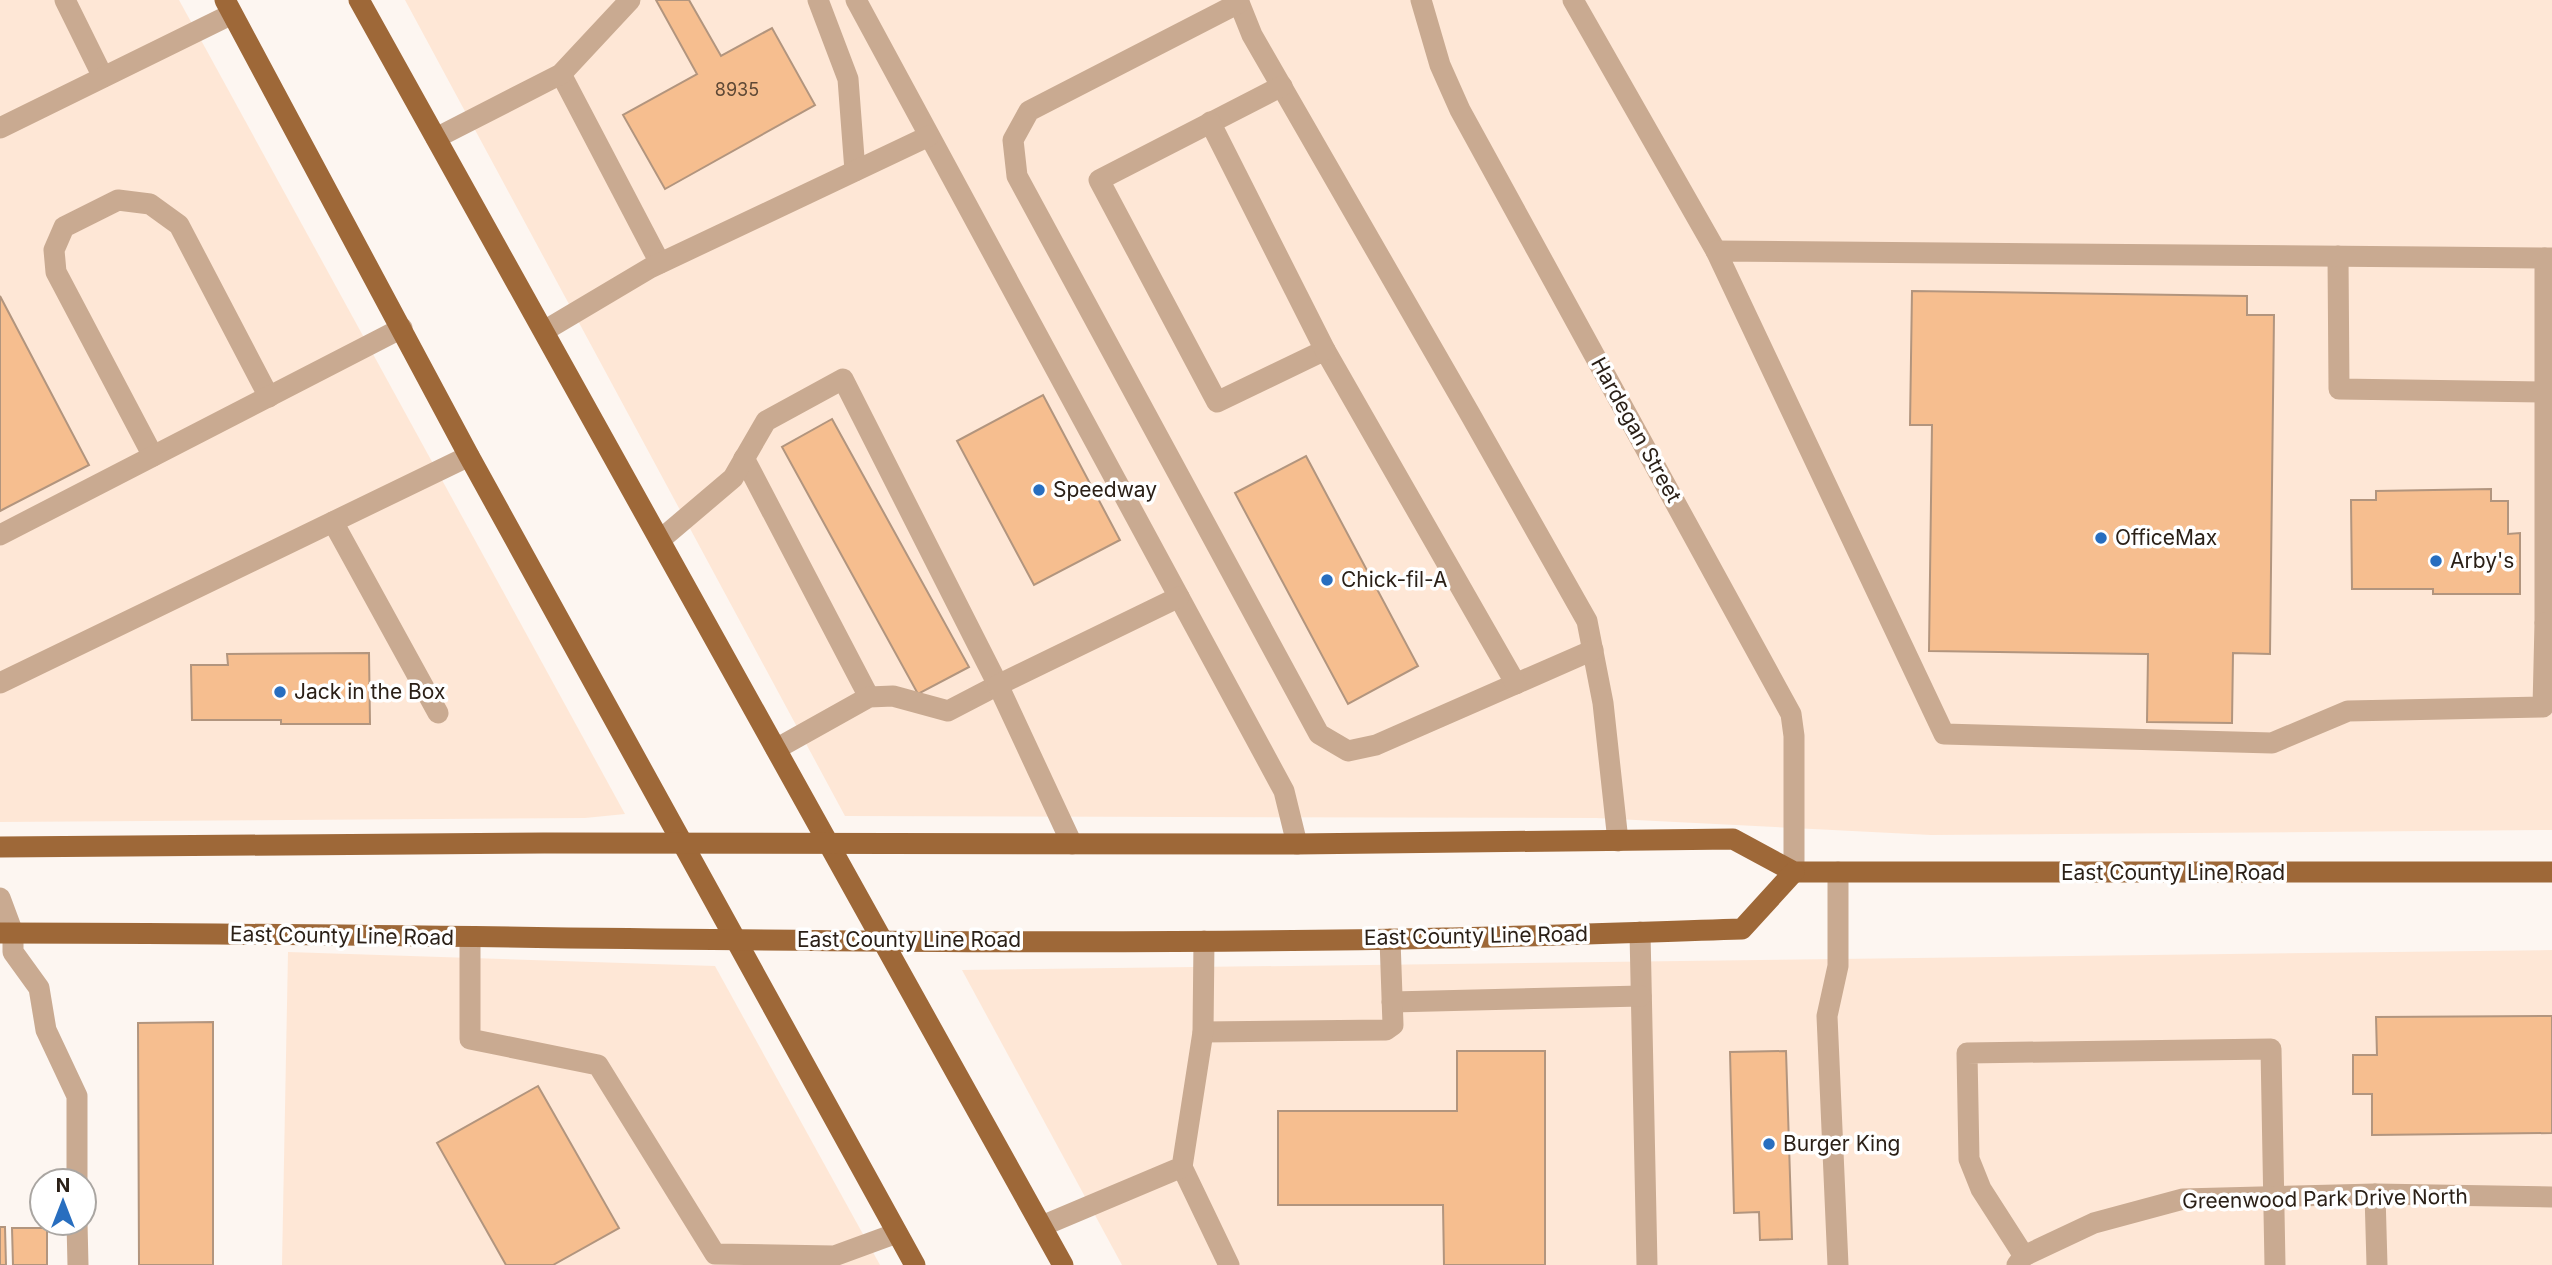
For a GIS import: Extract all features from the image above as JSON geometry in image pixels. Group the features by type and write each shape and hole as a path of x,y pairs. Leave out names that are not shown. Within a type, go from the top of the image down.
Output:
{"main road":[{"path":"359,0 1063,1265"},
{"path":"228,7 469,456 915,1265"},
{"name":"East County Line Road","path":"0,847 1297,844 1733,839 1794,873 2552,872"},
{"name":"East County Line Road","path":"6,946 470,937 1204,941 1390,939 1742,929 1794,873"}],"street":[{"path":"65,0 103,77"},
{"path":"436,138 561,74 630,0"},
{"path":"818,0 848,79 855,172"},
{"path":"856,0 1284,791 1297,844"},
{"name":"Hardegan Street","path":"1421,0 1440,65 1460,110 1791,714 1794,736 1794,873"},
{"path":"1573,0 1716,251 1944,734 2272,743 2348,711 2543,707 2548,623 2545,392 2548,258 1716,251"},
{"path":"1592,650 1376,746 1348,751 1318,734 1017,176 1013,140 1029,111 1239,1 1252,35 1587,621 1603,703 1618,841"},
{"path":"0,128 103,77 228,7"},
{"path":"561,74 660,263"},
{"path":"1282,86 1099,180 1217,402 1325,350"},
{"path":"1210,122 1325,350 1516,684"},
{"path":"544,331 660,263 929,136"},
{"path":"153,456 56,272 54,250 64,227 118,200 150,204 179,225 269,397"},
{"path":"2338,256 2339,389 2545,392"},
{"path":"0,535 402,328"},
{"path":"660,540 733,478 766,421 843,379 998,685 1072,844"},
{"path":"0,683 469,456"},
{"path":"744,458 869,697"},
{"path":"333,522 438,713"},
{"path":"776,749 869,697 893,696 948,711 1179,597"},
{"path":"1838,873 1838,966 1828,1016 1838,1265"},
{"path":"0,898 6,946 38,988 46,1030 76,1096 77,1167"},
{"path":"1640,932 1647,1265"},
{"path":"470,937 470,1039 598,1065 715,1254 799,1260 834,1256 897,1233"},
{"path":"1203,1032 1386,1030 1393,1025 1390,939"},
{"path":"1204,941 1203,1032 1182,1167 1228,1265"},
{"path":"1392,1002 1641,996"},
{"path":"2020,1260 1981,1189 1969,1159 1968,1053 2271,1049 2275,1265"},
{"path":"1042,1226 1182,1167"},
{"path":"2375,1194 2377,1265"},
{"name":"Greenwood Park Drive North","path":"2020,1260 2094,1223 2183,1199 2375,1194 2552,1197"},
{"path":"77,1237 78,1265"}],"shaded area":[{"path":"0,0 179,0 625,814 585,818 0,822"},
{"path":"405,0 2552,0 2552,830 1931,835 1596,818 845,816"},
{"path":"2552,950 2552,1265 1122,1265 962,970"},
{"path":"288,952 715,966 880,1265 282,1265"}],"building":[{"path":"656,0 689,0 721,56 772,28 815,105 665,189 623,115 697,74"},
{"name":"OfficeMax","path":"1912,291 2247,296 2247,315 2274,315 2270,654 2233,653 2232,723 2147,722 2148,654 1929,651 1932,425 1910,425"},
{"path":"0,296 89,465 0,511"},
{"name":"Speedway","path":"1043,395 1120,540 1034,585 957,441"},
{"path":"832,419 969,667 918,694 782,447"},
{"name":"Chick-fil-A","path":"1306,456 1418,666 1348,704 1235,493"},
{"name":"Arby's","path":"2491,489 2491,501 2508,501 2508,534 2520,533 2520,594 2433,594 2433,589 2352,589 2351,500 2376,500 2376,491"},
{"name":"Jack in the Box","path":"369,653 370,724 192,720 191,665 228,665 227,654"},
{"path":"2552,1016 2552,1133 2372,1135 2372,1094 2353,1094 2353,1055 2377,1055 2376,1017"},
{"path":"213,1022 213,1265 139,1265 138,1023"},
{"path":"1457,1051 1545,1051 1545,1265 1444,1265 1443,1205 1278,1205 1278,1111 1457,1111"},
{"path":"1786,1051 1792,1239 1760,1240 1759,1212 1734,1213 1730,1052"},
{"path":"538,1086 619,1228 553,1265 506,1265 437,1143"},
{"path":"0,1227 5,1227 6,1265 0,1265"},
{"path":"12,1228 28,1228 28,1237 47,1237 47,1265 13,1265"}],"place":[{"name":"Speedway","path":"1039,490"},
{"name":"OfficeMax","path":"2101,538"},
{"name":"Arby's","path":"2436,561"},
{"name":"Chick-fil-A","path":"1327,580"},
{"name":"Jack in the Box","path":"280,692"},
{"name":"Burger King","path":"1769,1144"}]}
